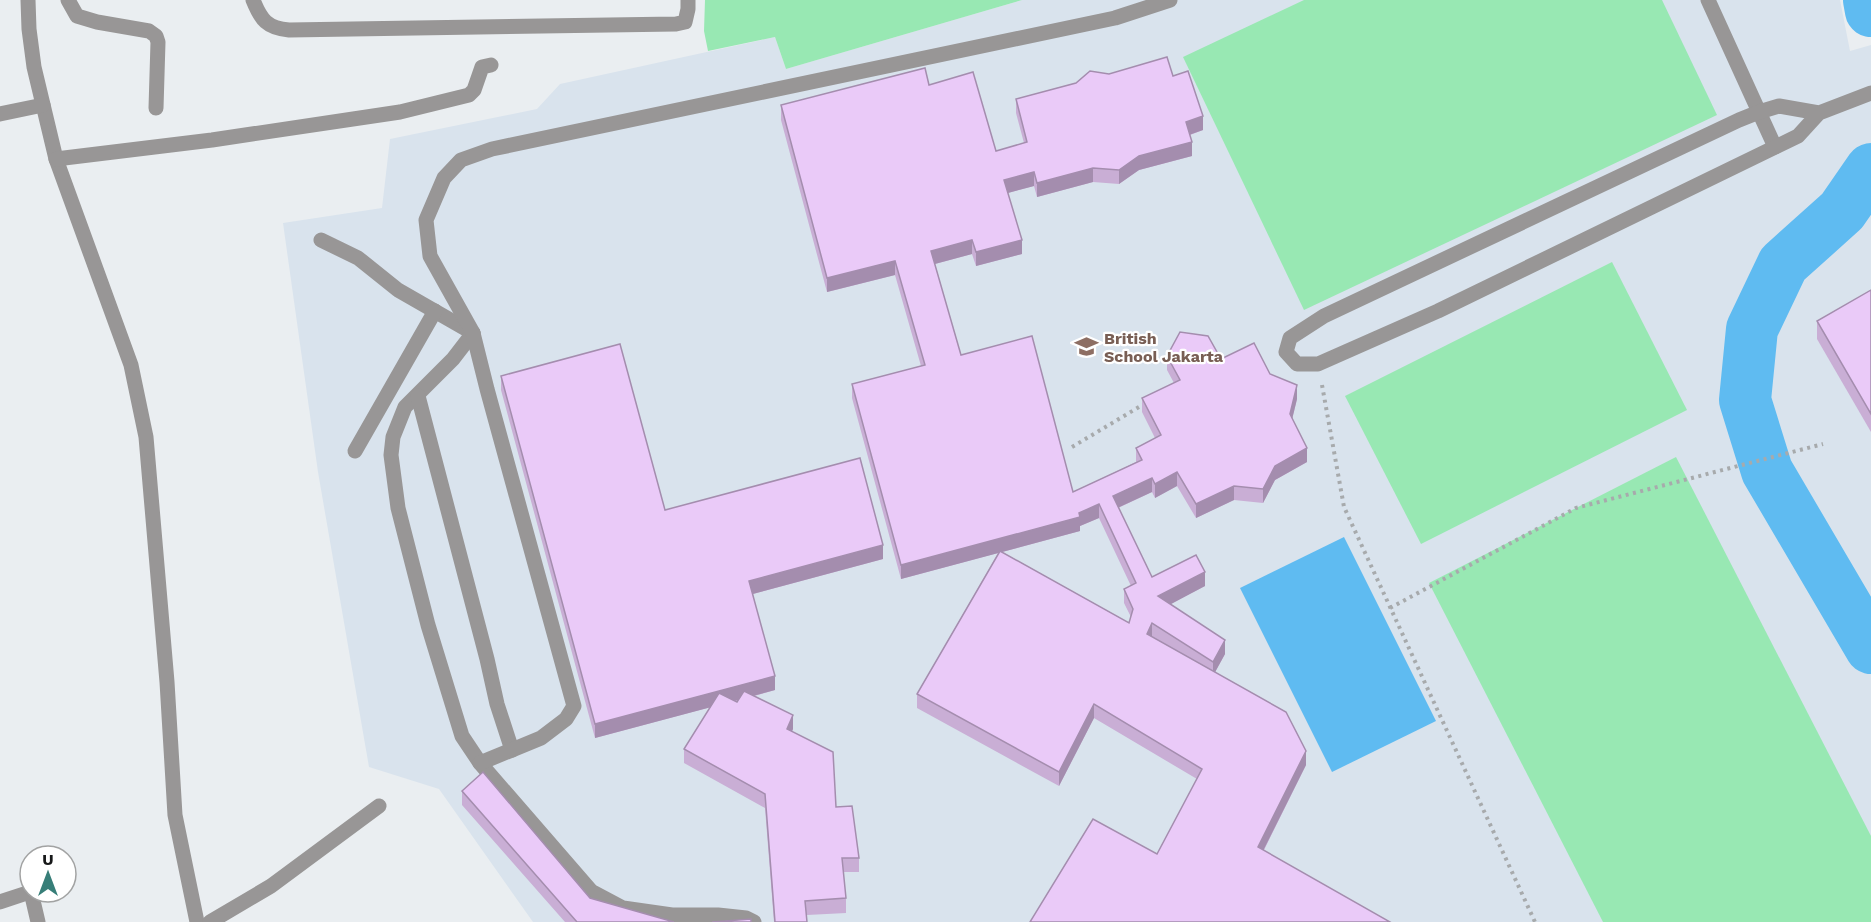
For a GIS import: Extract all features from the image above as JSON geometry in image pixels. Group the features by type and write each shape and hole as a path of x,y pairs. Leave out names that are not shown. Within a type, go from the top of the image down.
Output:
{"street":[{"path":"28,0 34,67 56,159 131,365 146,437 166,672 175,815 196,922"},
{"path":"68,0 77,16 149,31 156,36 158,42 156,108"},
{"path":"253,0 267,24 277,29 289,30 676,24 685,22 688,0"},
{"path":"480,763 541,738 566,719 574,706 473,333 430,256 426,220 444,178 462,160 492,149 1114,18 1170,0"},
{"path":"1708,0 1775,147"},
{"path":"56,159 212,140 400,112 469,95 474,90 482,67 491,65"},
{"path":"1819,113 1779,106 1759,112 1324,316 1290,338 1286,352 1297,364 1318,364 1438,310 1798,136 1819,113 1871,93"},
{"path":"0,114 43,105"},
{"path":"321,240 358,258 398,290 473,333"},
{"path":"355,451 435,312"},
{"path":"473,333 453,359 405,407 393,437 391,455 398,508 428,625 462,736 480,763 591,891 623,908 672,915 737,917 754,922"},
{"path":"418,396 497,704 512,750"},
{"path":"210,922 271,886 379,806"},
{"path":"0,902 18,896"},
{"path":"34,904 38,922"}],"path":[{"path":"1318,364 1344,507 1535,922"},
{"path":"1072,447 1148,402"},
{"path":"1390,608 1576,508 1823,444"}],"shaded area":[{"name":"British School Jakarta","path":"1022,0 1840,0 1850,51 1871,45 1871,922 533,922 439,789 369,767 318,472 283,223 382,208 390,139 537,109 560,84 775,37 786,69"}],"green space":[{"path":"705,0 1022,0 786,69 775,37 708,51 704,31"},
{"path":"1304,0 1662,0 1717,115 1304,310 1183,57"},
{"path":"1612,262 1687,410 1421,544 1345,396"},
{"path":"1676,457 1871,836 1871,922 1603,922 1429,583"}],"water":[{"path":"1344,537 1436,721 1332,772 1240,588"}],"building":[{"path":"1167,57 1173,76 1188,71 1203,116 1186,122 1192,142 1139,156 1119,170 1093,168 1037,183 1034,172 1004,180 1022,240 976,252 972,240 931,251 961,355 1032,336 1073,492 1142,460 1136,448 1161,435 1142,398 1180,380 1167,356 1180,332 1208,336 1221,359 1254,343 1270,374 1297,385 1290,414 1307,448 1275,466 1263,489 1234,486 1196,504 1177,472 1155,484 1152,478 1113,496 1152,577 1196,555 1205,572 1158,596 1225,640 1213,662 1152,623 1147,634 1286,712 1306,751 1258,847 1390,922 1030,922 1093,819 1157,854 1202,769 1094,704 1059,772 917,694 1000,551 1129,623 1133,609 1124,589 1136,583 1099,504 1079,513 1080,517 901,565 852,384 925,365 895,261 827,278 781,105 925,68 929,85 973,72 996,151 1027,142 1016,99 1076,83 1090,71 1109,74"},
{"path":"1871,290 1871,414 1817,321"},
{"path":"620,344 665,510 860,458 883,545 749,581 775,676 595,724 501,376"},
{"path":"744,691 793,715 787,729 833,752 836,807 852,806 859,858 842,858 846,898 805,901 807,922 775,922 765,794 684,749 719,693 737,702"},
{"path":"483,772 590,898 674,922 577,922 462,791"},
{"path":"751,919 751,922 712,922"}],"waterway":[{"path":"1869,0 1871,11"},
{"path":"1871,169 1842,211 1783,264 1752,329 1745,400 1767,471 1871,648"}],"place":[{"name":"British School Jakarta","path":"1086,347"}]}
